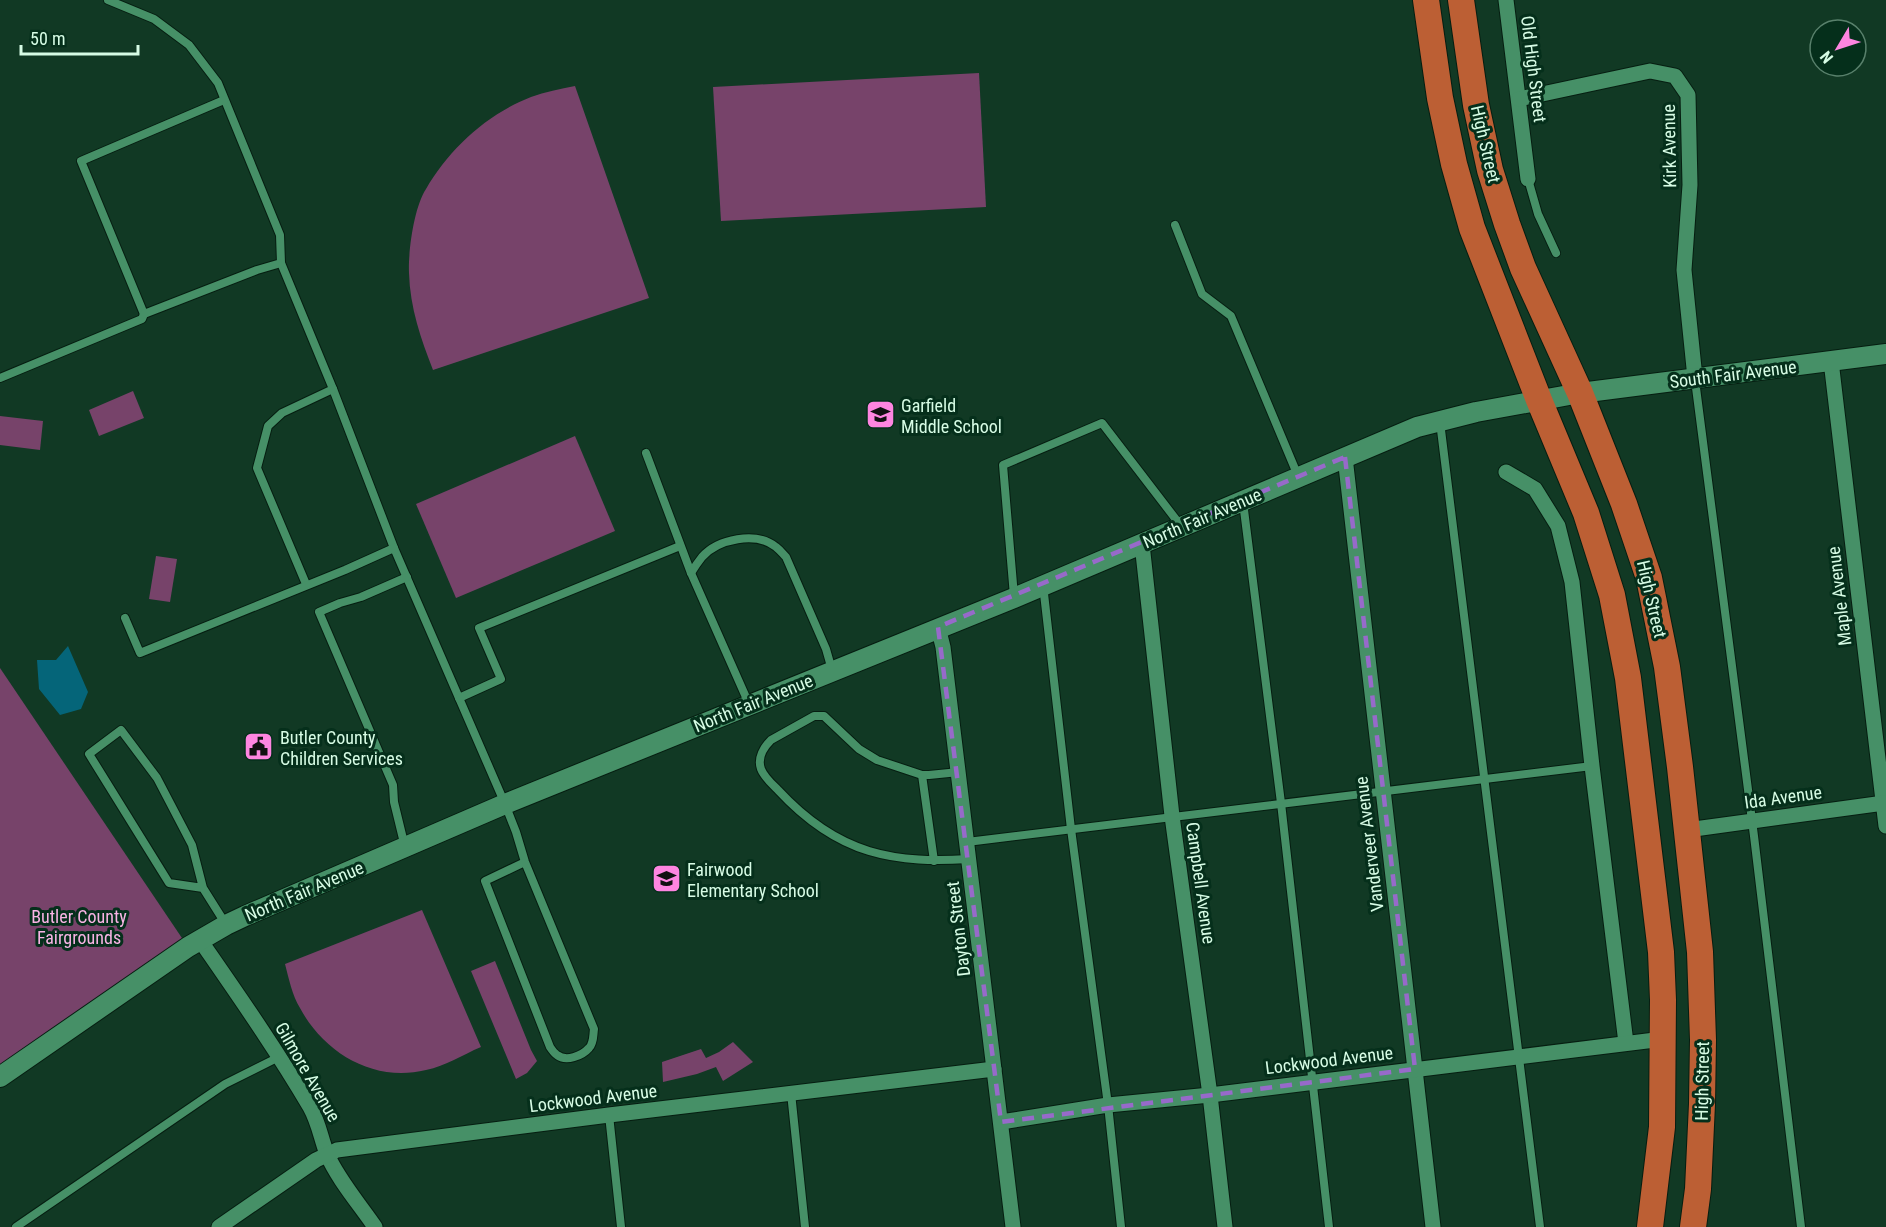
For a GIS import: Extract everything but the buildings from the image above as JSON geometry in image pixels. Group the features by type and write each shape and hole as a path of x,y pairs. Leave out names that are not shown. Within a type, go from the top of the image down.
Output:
{"highway":[{"name":"High Street","path":"1426,0 1440,98 1456,175 1472,228 1586,513 1612,595 1628,678 1661,952 1662,1127 1650,1227"},
{"name":"High Street","path":"1461,0 1476,105 1507,224 1523,268 1580,393 1624,504 1649,578 1667,667 1700,952 1703,1040 1702,1104 1698,1189 1693,1227"}],"street":[{"name":"Old High Street","path":"1506,0 1528,179"},
{"name":"Kirk Avenue","path":"1519,99 1650,71 1674,76 1688,94 1690,185 1684,270 1695,378"},
{"name":"South Fair Avenue","path":"1539,400 1886,354"},
{"name":"Maple Avenue","path":"1831,361 1886,826"},
{"name":"North Fair Avenue","path":"0,1077 200,940 226,925 505,804 1014,598 1417,427 1476,412 1539,400"},
{"name":"Vanderveer Avenue","path":"1345,457 1433,1227"},
{"path":"1506,472 1535,489 1558,526 1572,582 1626,1043"},
{"name":"Campbell Avenue","path":"1142,544 1172,816 1210,1095 1225,1227"},
{"name":"Dayton Street","path":"938,627 943,647 959,772 1013,1227"},
{"name":"Ida Avenue","path":"1687,830 1884,803"},
{"name":"Gilmore Avenue","path":"200,940 280,1057 312,1111 320,1128 327,1153 375,1227"},
{"name":"Lockwood Avenue","path":"1001,1122 1108,1105 1210,1095 1663,1038"},
{"name":"Lockwood Avenue","path":"219,1227 327,1153 337,1150 994,1069"}],"lane":[{"path":"108,0 154,19 189,45 218,83 280,235 281,263 333,389 394,548 505,804 525,861 594,1029 593,1041 589,1048 578,1056 566,1059 556,1055 550,1047 485,881 525,861"},
{"path":"144,314 81,161 224,100"},
{"path":"1528,179 1538,214 1556,253"},
{"path":"1175,225 1202,294 1231,316 1298,477"},
{"path":"0,378 142,319 144,314 257,270 281,263"},
{"path":"1695,378 1752,820 1801,1227"},
{"path":"306,584 257,468 268,426 282,413 333,389"},
{"path":"1440,421 1540,1227"},
{"path":"1014,598 1003,465 1102,423 1182,527"},
{"path":"646,453 691,573 749,704"},
{"path":"1243,502 1281,803 1329,1227"},
{"path":"691,573 703,556 719,544 741,539 758,539 776,546 786,558 826,649 832,670"},
{"path":"459,698 501,679 479,628 680,546"},
{"path":"125,618 140,653 394,548"},
{"path":"405,848 394,802 393,785 319,612 407,577"},
{"path":"1043,585 1071,829 1108,1105 1121,1227"},
{"path":"959,772 922,775 877,760 858,749 824,716 814,716 771,740 760,759 760,768 767,779 789,802 819,828 846,842 869,851 906,858 934,861 969,859"},
{"path":"203,888 169,883 89,754 121,730 157,778 192,845 203,888 226,925"},
{"path":"967,842 1592,766"},
{"path":"922,775 934,861"},
{"path":"16,1227 225,1084 280,1057"},
{"path":"791,1093 805,1227"},
{"path":"609,1115 621,1227"}],"highlighted area":[{"path":"1345,457 1415,1069 1001,1122 938,627"}],"green space":[{"path":"979,73 986,207 721,221 713,87"},
{"path":"575,86 649,298 433,370 417,323 410,286 411,242 415,218 422,197 446,160 485,123 499,113 531,97"},
{"path":"133,391 144,418 99,436 89,410"},
{"path":"0,416 43,421 40,450 0,445"},
{"path":"575,436 615,531 456,598 416,504"},
{"path":"156,556 177,559 170,602 149,599"},
{"name":"Butler County Fairgrounds","path":"0,668 188,947 0,1077"},
{"path":"422,910 481,1047 433,1068 407,1073 388,1072 352,1061 322,1038 310,1024 295,998 285,964"},
{"path":"495,961 537,1061 527,1073 516,1079 471,971"},
{"path":"733,1042 753,1062 723,1081 716,1067 663,1082 662,1062 701,1049 706,1058"}],"water":[{"path":"68,646 88,692 81,709 60,715 39,689 37,660 56,660"}],"place":[{"name":"Garfield Middle School","path":"880,415"},
{"name":"Butler County Children Services","path":"259,747"},
{"name":"Fairwood Elementary School","path":"666,879"}]}
